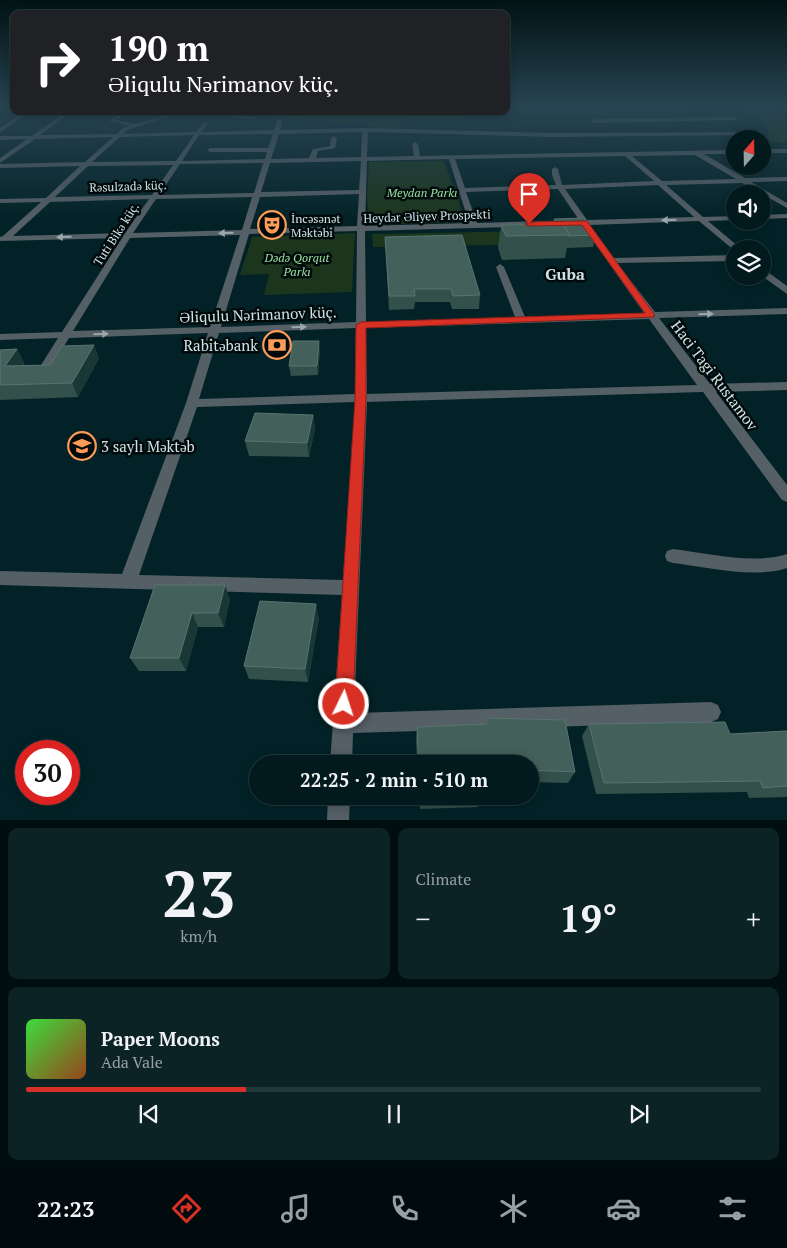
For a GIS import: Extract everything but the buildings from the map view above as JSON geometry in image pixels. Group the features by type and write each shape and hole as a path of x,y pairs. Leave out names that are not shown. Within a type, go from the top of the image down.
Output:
{"street":[{"path":"0,162 25,145"},
{"path":"2,241 107,145"},
{"name":"Tuti Bikə küç.","path":"42,372 67,335 127,236 188,145"},
{"path":"128,581 216,330 244,232 272,145"},
{"path":"312,160 315,150 333,147 333,145"},
{"path":"341,755 361,399 361,229 364,145"},
{"path":"415,145 417,158"},
{"path":"556,145 560,155"},
{"path":"664,147 672,153"},
{"path":"478,149 481,157"},
{"path":"210,150 312,160 726,152"},
{"path":"771,151 787,151"},
{"path":"695,152 787,206"},
{"path":"626,154 726,240"},
{"path":"0,166 176,163 269,155"},
{"path":"451,157 474,226"},
{"name":"Haci Tagi Rustamov","path":"555,169 555,175 560,187 611,261 787,496"},
{"path":"462,190 787,179"},
{"name":"Rəsulzadə küç.","path":"0,201 362,192"},
{"path":"771,217 787,216"},
{"name":"Heydər Əliyev Prospekti","path":"2,241 726,218"},
{"path":"611,261 726,258"},
{"path":"500,267 521,320"},
{"path":"771,278 787,291"},
{"name":"Əliqulu Nərimanov küç.","path":"0,337 787,312"},
{"path":"192,402 361,399 787,386"},
{"path":"673,556 765,565 783,564 787,561"},
{"path":"0,578 352,588"},
{"path":"343,723 711,712"},
{"path":"338,820 339,805"}],"green space":[{"name":"Meydan Parkı","path":"444,161 466,222 369,225 367,195 369,162"},
{"path":"544,231 553,244 373,247 372,234"},
{"name":"Dədə Qorqut Parkı","path":"355,233 352,292 264,295 269,274 240,275 252,237"}],"place":[{"name":"İncəsənət Məktəbi","path":"272,225"},
{"name":"Rabitəbank","path":"277,345"},
{"name":"3 saylı Məktəb","path":"82,446"}],"district":[{"name":"Guba","path":"565,274"}],"route":[{"path":"344,704 352,588 361,399 361,325 651,316 584,222 529,224"}]}
